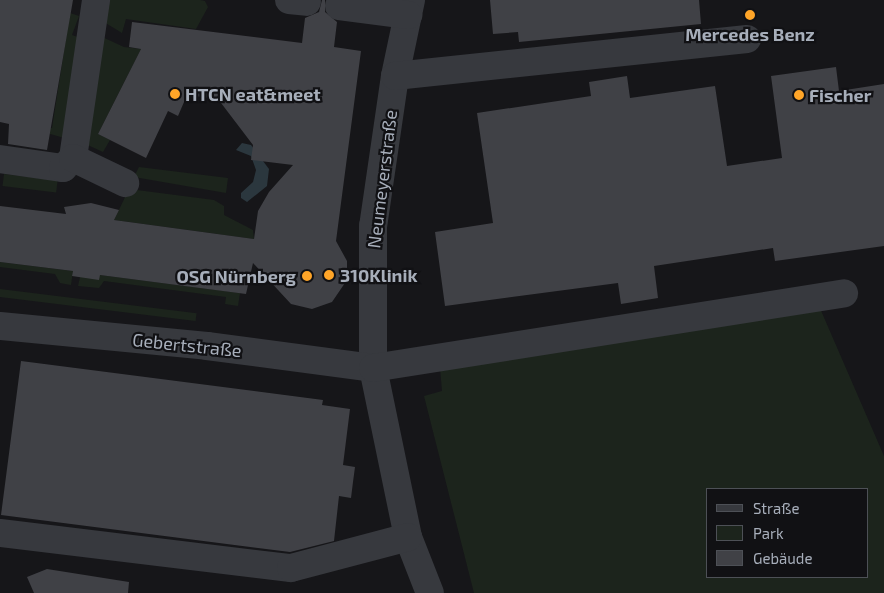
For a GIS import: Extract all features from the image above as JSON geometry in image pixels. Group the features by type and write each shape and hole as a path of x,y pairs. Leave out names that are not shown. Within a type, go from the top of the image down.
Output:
{"street":[{"path":"0,159 63,168 73,158 96,0"},
{"path":"339,6 410,8"},
{"name":"Neumeyerstraße","path":"410,8 395,76 373,226 373,368 408,537 430,593"},
{"path":"395,76 747,39"},
{"path":"73,158 125,183"},
{"name":"Gebertstraße","path":"0,326 207,346 373,368 844,293"},
{"path":"0,533 291,568 408,537"}],"green space":[{"path":"110,0 200,0 205,1 208,7 196,29 126,19 122,33 104,22 102,11"},
{"path":"70,13 79,16 72,35 83,39 68,139 11,123 52,128"},
{"path":"100,36 124,47 141,49 98,134 110,140 103,152 79,141"},
{"path":"139,167 228,178 226,193 134,177"},
{"path":"4,174 58,181 56,192 3,186"},
{"path":"129,189 214,200 224,206 224,215 253,230 254,239 114,220"},
{"path":"0,262 73,271 71,285 60,283 55,274 0,267"},
{"path":"100,275 240,293 238,306 225,304 226,297 104,281 99,288 78,286 80,277"},
{"path":"0,289 197,313 196,321 0,297"},
{"path":"819,306 884,456 884,593 474,593 424,396 442,391 440,368"}],"shaded area":[{"path":"242,143 251,145 269,169 267,186 247,202 241,198 241,193 253,182 256,170 251,156 236,150"}],"building":[{"path":"0,0 73,0 47,150 8,144 9,124 0,122"},
{"path":"322,0 325,0 325,12 337,22 334,47 361,51 336,241 347,261 347,280 332,302 312,309 291,304 253,263 246,294 100,275 99,280 72,276 73,271 0,262 0,206 66,214 64,207 91,203 119,210 114,220 254,239 258,211 269,192 293,165 251,160 253,145 218,99 187,95 178,116 168,111 146,158 98,134 141,49 129,47 132,22 302,43 305,18 319,12"},
{"path":"490,0 699,0 701,24 519,42 518,32 493,34"},
{"path":"836,67 839,91 884,84 884,246 775,261 773,248 654,266 658,298 621,304 618,283 445,306 435,232 493,223 477,113 591,96 589,82 627,76 630,98 715,86 727,166 782,158 771,76"},
{"path":"21,361 323,400 322,405 350,409 343,465 355,467 351,498 339,496 334,541 290,552 1,515"},
{"path":"47,569 129,582 128,593 34,593 27,577"}],"place":[{"name":"Mercedes Benz","path":"750,15"},
{"name":"HTCN eat&meet","path":"175,94"},
{"name":"Fischer","path":"799,95"},
{"name":"310Klinik","path":"329,275"},
{"name":"OSG Nürnberg","path":"307,276"}]}
